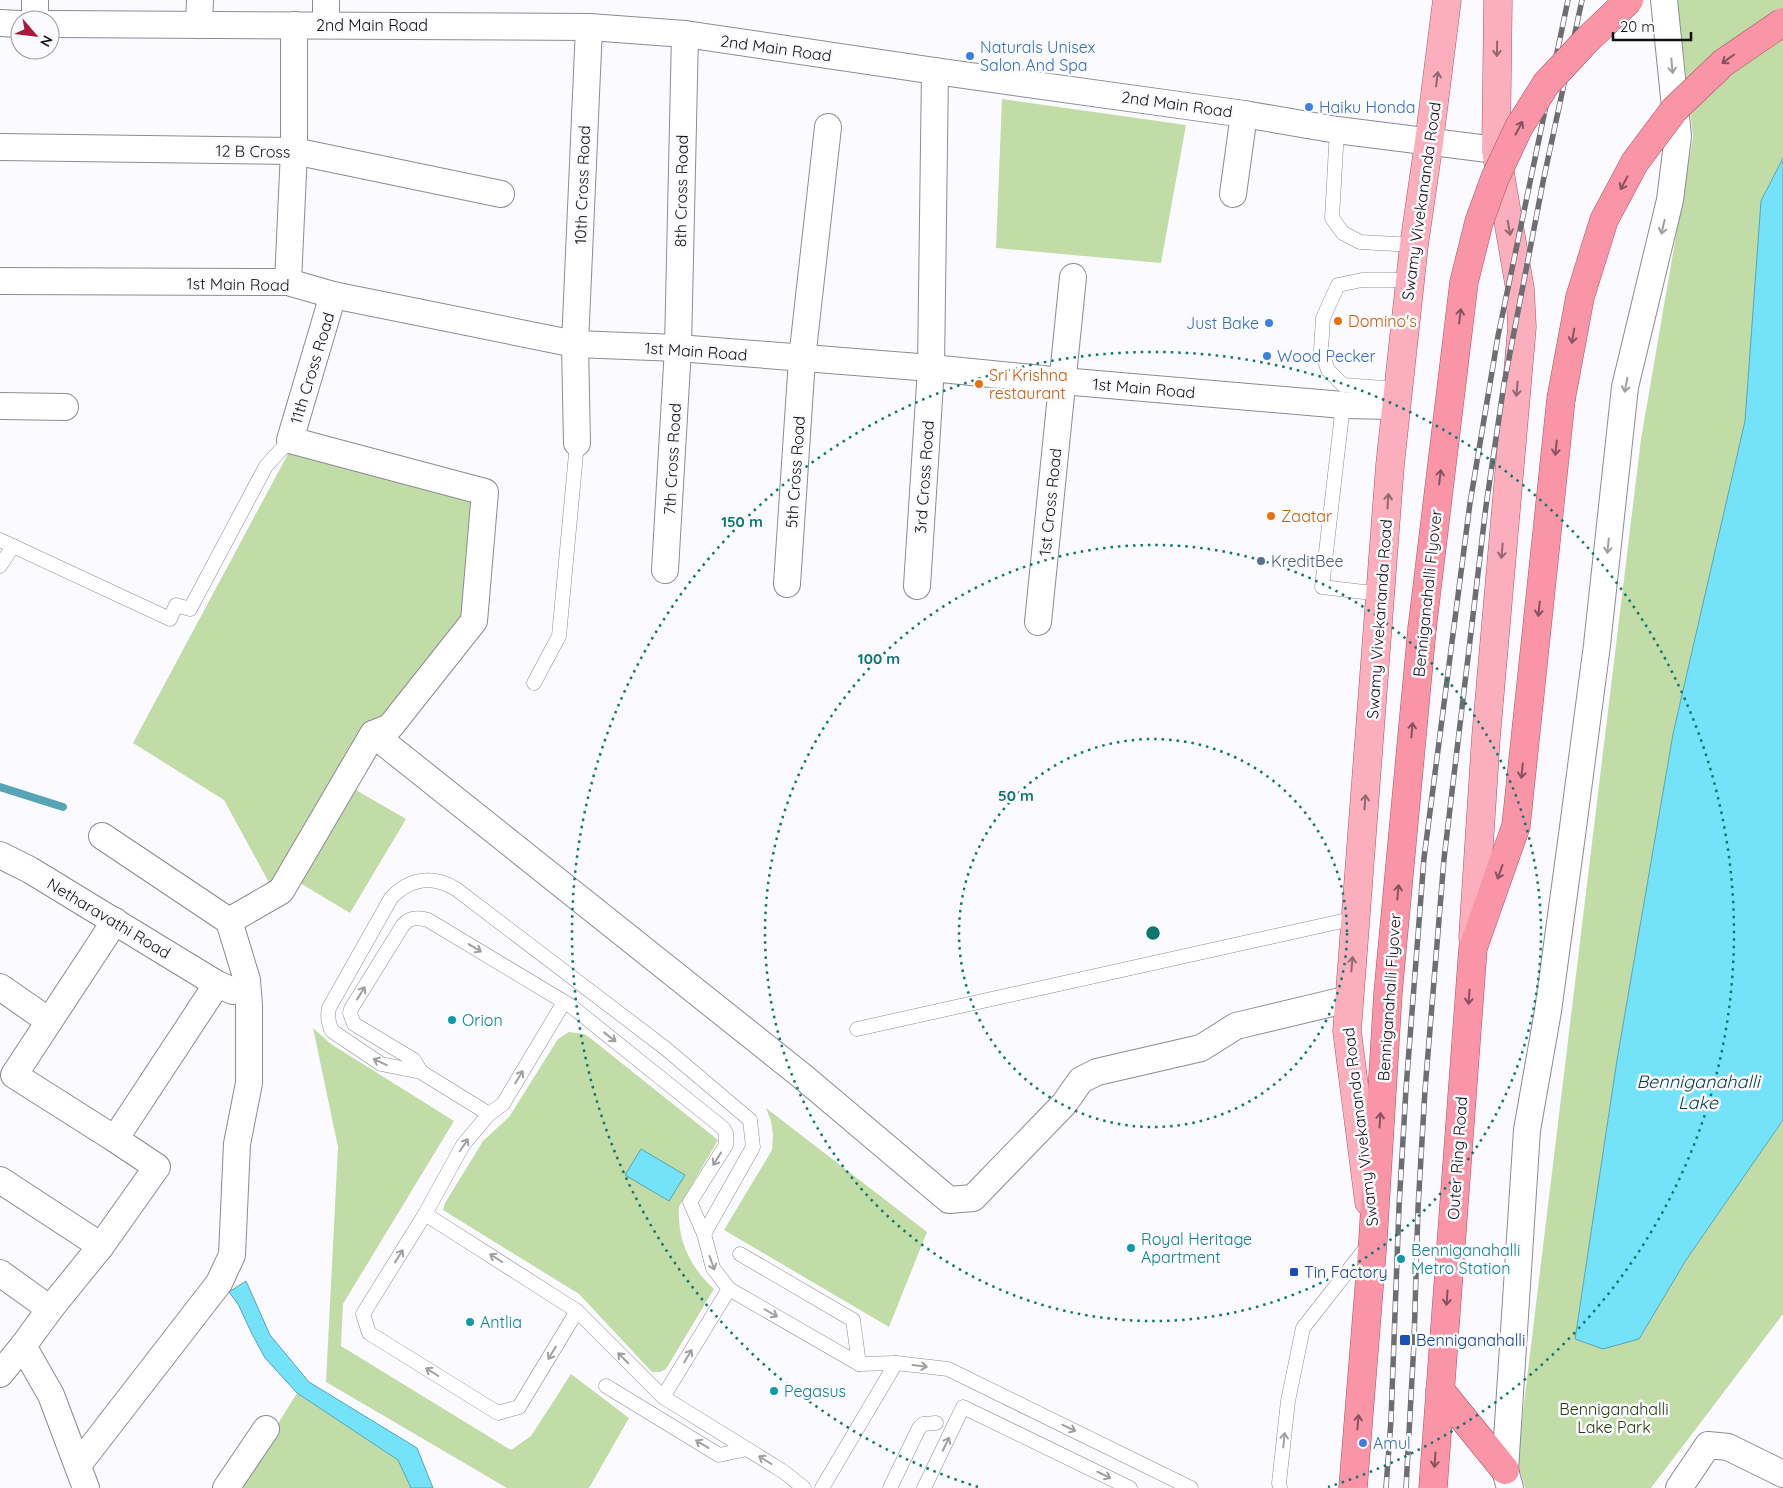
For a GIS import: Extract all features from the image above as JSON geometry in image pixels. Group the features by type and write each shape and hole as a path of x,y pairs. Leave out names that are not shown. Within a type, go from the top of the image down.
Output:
{"highway":[{"name":"Benniganahalli Flyover","path":"1373,1239 1388,993 1422,629 1464,282 1479,222 1495,178 1519,127 1546,84 1586,40 1629,0"},
{"path":"1473,948 1516,826 1561,399 1580,297 1604,220 1635,162 1674,110 1723,63 1783,22"},
{"name":"Outer Ring Road","path":"1432,1488 1473,948"},
{"path":"1353,1488 1373,1239"},
{"path":"1440,1390 1508,1479"}],"main road":[{"name":"Swamy Vivekananda Road","path":"1373,1239 1347,1031 1390,465 1414,244 1447,0"},
{"path":"1473,948 1486,737 1522,327 1520,289 1496,150 1498,0"}],"street":[{"path":"1508,1479 1526,1130 1548,1011 1571,845 1597,645 1625,387 1670,200 1678,136 1664,0"},
{"name":"2nd Main Road","path":"60,23 200,12 294,25 326,13 685,34 1244,114 1337,130 1496,150"},
{"path":"288,282 294,151 294,25"},
{"name":"10th Cross Road","path":"577,443 575,344 589,27"},
{"name":"8th Cross Road","path":"678,348 685,34"},
{"name":"3rd Cross Road","path":"917,586 931,368 935,71"},
{"path":"1233,194 1244,114"},
{"name":"5th Cross Road","path":"787,584 802,359 828,128"},
{"name":"12 B Cross","path":"0,147 294,151 501,194"},
{"name":"1st Cross Road","path":"1038,622 1073,277"},
{"name":"1st Main Road","path":"0,282 288,282 333,295 575,344 678,348 931,368 1343,405 1397,398"},
{"name":"11th Cross Road","path":"290,440 333,295"},
{"name":"7th Cross Road","path":"666,570 678,348"},
{"path":"0,406 65,407"},
{"path":"229,921 281,891 373,734 390,727 474,621 486,492 290,440"},
{"path":"373,734 802,1076 948,1200 973,1198 1064,1104 1081,1080 1097,1072 1201,1048 1236,1026 1349,999"},
{"path":"82,1477 219,1283 232,1255 237,1144 249,1083 249,1005 247,980 229,921 102,836"},
{"name":"Netharavathi Road","path":"0,855 30,870 217,984"},
{"path":"0,1374 102,1246 158,1167 14,1075 115,921"},
{"path":"115,1139 217,984 232,992 247,980"},
{"path":"0,987 49,1021"},
{"path":"0,1180 102,1246"},
{"path":"0,1273 50,1309"},
{"path":"23,1346 51,1395 82,1477"},
{"path":"226,1488 266,1429"},
{"path":"1678,1488 1708,1445 1728,1447 1783,1474"}],"lane":[{"path":"1337,130 1332,218 1343,233 1360,242 1414,244"},
{"path":"1397,398 1343,385 1328,370 1321,350 1323,318 1338,285 1362,280 1410,280"},
{"path":"1343,405 1322,587 1381,594"},
{"path":"0,540 170,619 176,605 190,609 266,466 290,440"},
{"path":"534,683 559,636 577,443"},
{"path":"0,566 13,546"},
{"path":"489,1114 421,1072 381,1064 332,1031 329,1024 327,1016 329,1008 391,898 406,886 425,880 441,882 456,889 665,1048 750,1120 753,1147 704,1234"},
{"path":"421,1072 414,1060 354,1024 350,1013 351,1008 407,921 413,918 428,920 564,1002 723,1128 726,1132 726,1145 690,1202 704,1234 712,1268 729,1289 859,1364 896,1363 948,1369 1191,1488"},
{"path":"857,1029 1356,918"},
{"path":"564,1002 503,1104 489,1114 463,1145 425,1214 363,1314 369,1333 498,1413 519,1407 577,1311"},
{"path":"425,1214 577,1311 663,1397 784,1472 804,1488"},
{"path":"1280,1488 1288,1401 1303,1328 1373,1239"},
{"path":"740,1254 853,1320 859,1364"},
{"path":"663,1397 729,1289"},
{"path":"822,1488 896,1363"},
{"path":"606,1386 719,1455 747,1449"},
{"path":"924,1488 964,1407 1130,1488"},
{"path":"890,1488 919,1428 924,1424 936,1423"}],"green space":[{"name":"Benniganahalli Lake Park","path":"1677,0 1783,0 1783,158 1761,201 1745,421 1673,734 1617,1060 1575,1339 1639,1339 1686,1260 1783,1120 1783,1314 1651,1488 1525,1488 1517,1461 1641,439 1693,137"},
{"path":"1002,99 1186,125 1161,263 996,248"},
{"path":"289,452 479,499 466,619 373,725 273,890 224,800 133,743"},
{"path":"356,790 406,819 350,913 300,883"},
{"path":"313,1028 331,1044 454,1121 343,1304 341,1346 511,1450 531,1436 571,1374 629,1418 589,1488 507,1488 326,1382 338,1147"},
{"path":"569,1032 584,1034 589,1037 718,1140 679,1207 680,1231 687,1252 698,1272 714,1289 666,1369 660,1372 652,1372 579,1294 443,1210 445,1203 483,1141 509,1117 558,1039"},
{"path":"766,1108 927,1232 889,1327 724,1230 772,1150 773,1135 771,1121"},
{"path":"297,1393 398,1460 411,1488 238,1488"}],"water":[{"name":"Benniganahalli Lake","path":"1783,158 1783,1120 1686,1260 1639,1339 1603,1349 1575,1339 1617,1060 1673,734 1745,421 1761,201"},
{"path":"641,1149 685,1175 669,1201 625,1175"},
{"path":"246,1281 270,1335 309,1382 417,1448 433,1488 411,1488 398,1460 297,1393 265,1358 238,1304 229,1292"}],"waterway":[{"path":"0,787 63,807"}],"railway":[{"path":"1386,1488 1391,1420 1399,1207 1406,1089 1424,858 1470,503 1498,336 1568,0"},
{"path":"1406,1488 1425,1090 1444,859 1486,506 1504,384 1543,182 1582,0"}],"place":[{"name":"Naturals Unisex Salon And Spa","path":"970,56"},
{"name":"Haiku Honda","path":"1309,107"},
{"name":"Domino's","path":"1338,321"},
{"name":"Just Bake","path":"1269,323"},
{"name":"Wood Pecker","path":"1267,356"},
{"name":"Sri Krishna restaurant","path":"979,384"},
{"name":"Zaatar","path":"1271,516"},
{"name":"KreditBee","path":"1261,561"},
{"name":"Orion","path":"452,1020"},
{"name":"Royal Heritage Apartment","path":"1131,1248"},
{"name":"Benniganahalli Metro Station","path":"1401,1259"},
{"name":"Tin Factory","path":"1294,1272"},
{"name":"Antlia","path":"470,1322"},
{"name":"Benniganahalli","path":"1405,1340"},
{"name":"Pegasus","path":"774,1391"},
{"name":"Amul","path":"1363,1443"}]}
